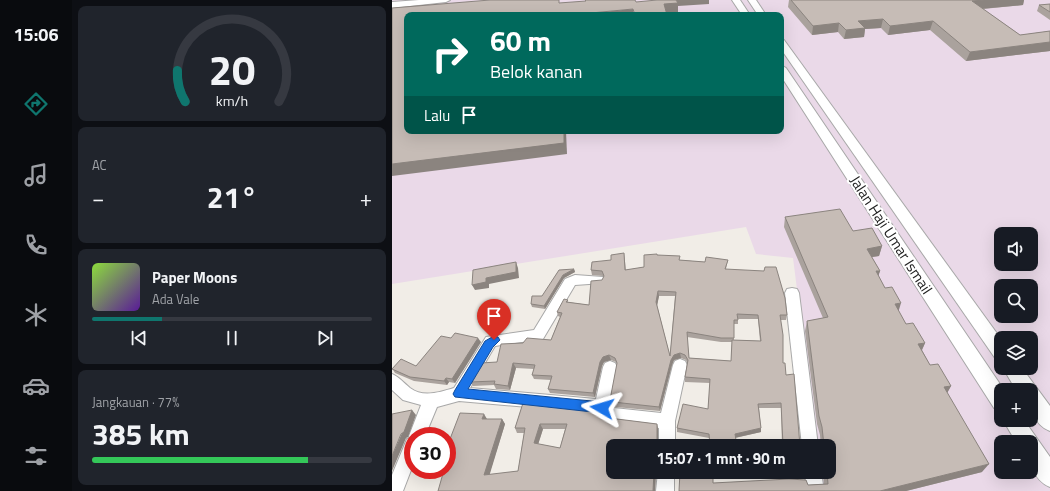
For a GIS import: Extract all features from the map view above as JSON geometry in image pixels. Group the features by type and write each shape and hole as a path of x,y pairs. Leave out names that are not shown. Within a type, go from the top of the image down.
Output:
{"street":[{"path":"392,5 446,0"},
{"path":"736,0 744,12"},
{"path":"752,0 760,12"},
{"name":"Jalan Haji Umar Ismail","path":"784,46 994,343"},
{"name":"Jalan Haji Umar Ismail","path":"784,73 994,391"},
{"path":"459,394 475,365 492,342 538,336 570,282 575,280 598,280"},
{"path":"792,293 798,355 809,439"},
{"path":"667,439 668,421 680,365"},
{"path":"602,408 610,367"},
{"path":"392,380 408,395 431,401 459,394 602,408 611,415 668,421"},
{"path":"421,427 431,401"},
{"path":"1038,405 1050,422"},
{"path":"1038,458 1050,476"},
{"path":"394,491 404,467"},
{"path":"665,491 666,479"},
{"path":"814,479 815,491"}],"shaded area":[{"path":"392,0 1050,0 1050,491 823,491 821,479 836,479 836,439 816,439 793,258 756,254 746,227 392,284"}],"building":[{"path":"490,0 559,0 559,3 586,1 585,0 635,0 636,2 676,0 678,3 664,4 666,12 634,12 633,9 602,12 404,12 404,134 564,134 564,143 392,164 392,8"},
{"path":"791,0 985,0 972,1 1020,35 1050,31 1050,42 970,52 933,21 890,26 883,19 858,21 865,28 846,30 839,23 813,26"},
{"path":"1050,4 1050,12 1039,5"},
{"path":"840,209 853,231 872,228 882,246 867,249 880,271 876,271 885,288 892,287 901,303 895,304 906,324 913,323 925,343 918,344 930,365 938,364 951,386 944,387 989,464 880,491 679,491 680,479 713,479 713,483 789,479 806,480 808,485 828,484 828,479 836,479 836,439 823,439 807,321 828,317 785,217"},
{"path":"624,253 625,270 644,267 644,255 657,254 680,256 679,260 705,262 706,257 728,260 725,269 764,271 765,267 776,267 785,298 787,315 780,315 783,335 783,363 785,363 786,375 794,374 799,439 783,439 781,403 758,404 761,428 735,434 736,439 709,439 709,434 677,428 683,404 708,409 710,379 685,377 688,360 685,355 680,353 674,355 671,360 659,407 613,402 610,400 617,363 615,358 609,355 603,357 600,362 593,393 548,389 552,376 532,375 535,365 513,363 508,386 494,384 495,381 470,382 481,363 497,362 501,344 523,343 527,338 551,340 562,313 557,312 564,299 568,300 566,302 589,305 591,281 602,280 604,276 602,271 591,270 592,262 611,260 611,255","holes":["658,291 676,292 670,356 656,302","737,314 758,315 761,341 732,340 731,361 689,358 687,332 721,338 734,338 734,320 738,320"]},
{"path":"516,262 516,272 486,278 486,282 472,285 473,270"},
{"path":"574,269 563,275 544,306 531,304 532,296 542,296 559,270"},
{"path":"455,333 478,338 452,379 446,378 444,381 410,377 392,369 401,359 416,366 441,336 451,338"},
{"path":"523,403 595,409 609,418 657,424 657,439 606,439 606,479 654,479 653,491 438,491 441,479 456,479 456,427 455,427 460,413 484,414 482,419 502,419 484,475 518,471 525,428 515,428","holes":["540,424 567,424 560,448 534,443"]},
{"path":"412,410 406,427 404,427 404,432 401,434 392,456 392,414"}],"route":[{"path":"494,340 489,344 475,365 459,394 597,406 602,408"}]}
